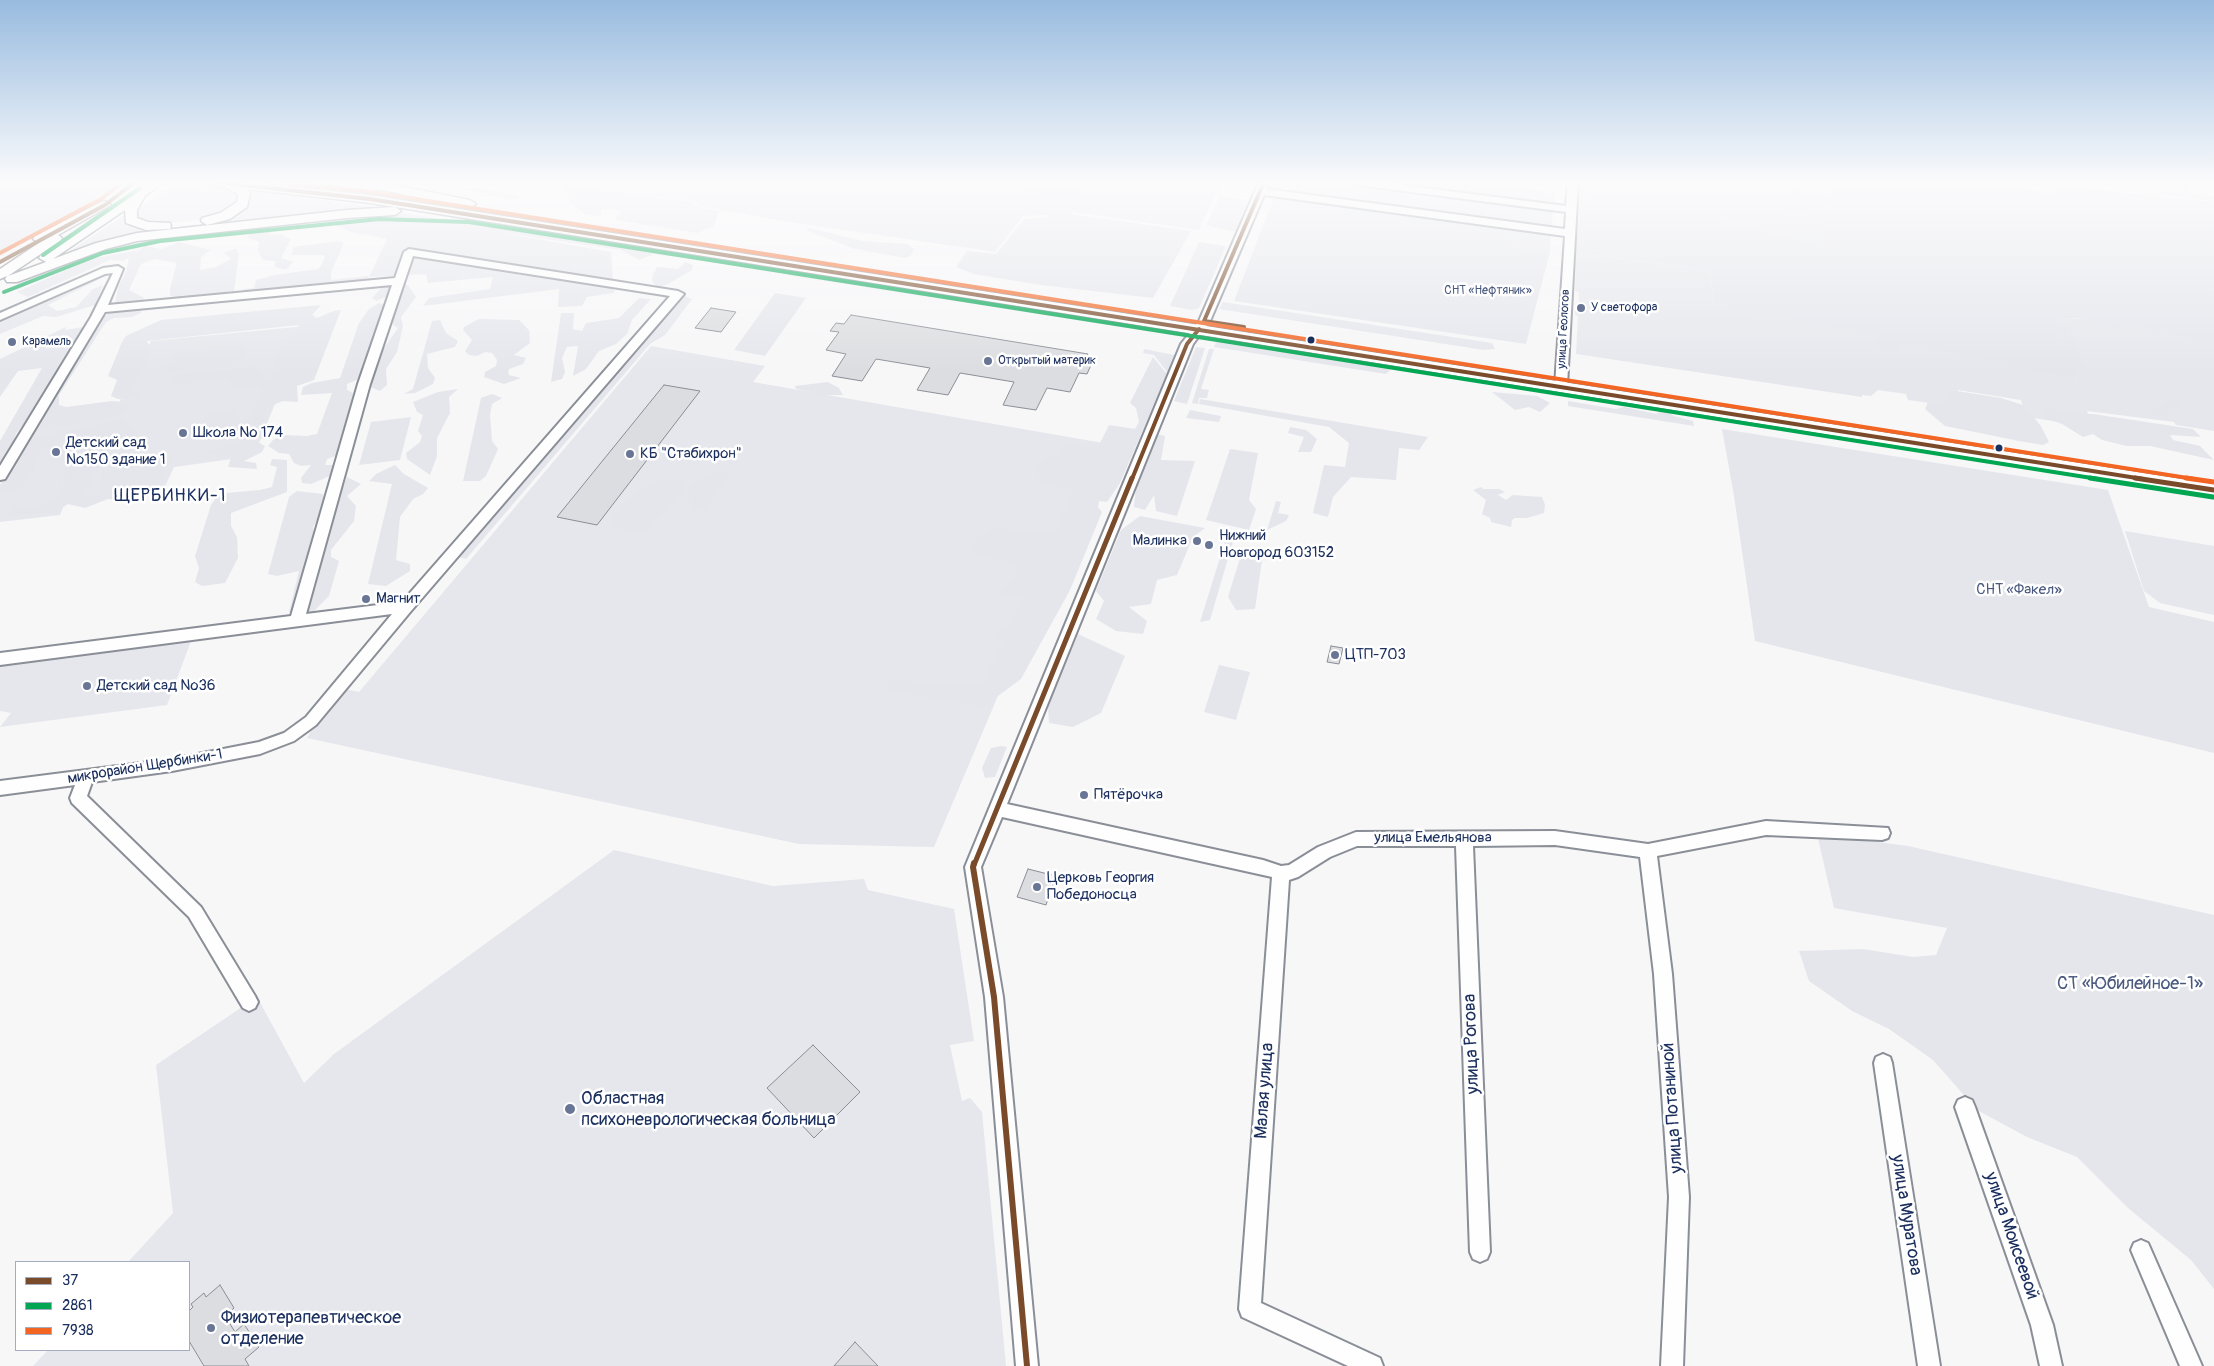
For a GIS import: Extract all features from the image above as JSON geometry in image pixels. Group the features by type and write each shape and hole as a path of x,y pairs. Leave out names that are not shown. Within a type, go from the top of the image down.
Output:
{"main road":[{"path":"0,262 30,246"},
{"path":"4,280 50,246"},
{"path":"4,280 58,246"},
{"path":"4,280 102,246"},
{"path":"698,246 1561,382 2214,490"},
{"path":"1561,382 2214,480"}],"street":[{"path":"1026,1366 994,998 973,867 1188,344 1202,325 1236,246"},
{"name":"улица Геологов","path":"1561,382 1568,246"},
{"name":"микрорайон Щербинки-1","path":"0,788 172,765 251,750 289,737 311,721 406,607 678,294 409,252 400,281"},
{"path":"0,317 103,271 118,268 118,273 100,309 0,476"},
{"path":"100,309 400,281 364,384 297,622"},
{"path":"0,659 406,607"},
{"path":"86,776 78,798 195,912 249,1002"},
{"path":"997,809 1262,867 1280,874"},
{"name":"улица Емельянова","path":"1280,874 1292,872 1324,852 1356,839 1555,838 1648,851 1766,828 1882,833"},
{"name":"улица Рогова","path":"1464,837 1480,1252"},
{"name":"улица Потаниной","path":"1648,851 1663,974 1679,1197 1672,1366"},
{"name":"Малая улица","path":"1280,874 1250,1309 1372,1366"},
{"name":"улица Муратова","path":"1883,1063 1929,1366"},
{"name":"улица Моисеевой","path":"1965,1107 2042,1325 2051,1366"},
{"path":"2141,1250 2191,1366"}],"shaded area":[{"path":"952,246 1000,246 995,252"},
{"path":"1507,246 1550,246 1550,252"},
{"path":"1576,253 1710,270 1714,304 1783,316 2077,378 2053,325 2062,319 2085,318 2214,335 2214,431 2176,425 2174,422 2087,411 2093,427 2026,417 2021,400 1958,390 1959,407 1908,400 1906,394 1878,390 1871,396 1862,395 1862,397 1576,354 1578,316 1575,315 1575,311 1579,311 1579,292 1575,291"},
{"name":"Школа № 174","path":"306,326 254,456 174,467 162,493 65,503 60,515 0,522 0,485 38,419 115,410 151,341"},
{"path":"651,346 765,366 753,382 1103,443 1099,457 934,847 799,844 307,738 313,727 345,689 359,692"},
{"path":"2125,531 2214,546 2214,615 2160,603 2144,591"},
{"name":"Детский сад №36","path":"191,641 167,705 0,727 11,713 0,711 0,666"},
{"name":"Областная психоневрологическая больница","path":"614,850 773,886 864,879 868,890 954,909 974,1041 950,1045 962,1101 970,1098 982,1112 1006,1366 33,1366 47,1351 190,1351 190,1261 129,1261 173,1213 156,1065 257,997 304,1083 334,1054"}],"green space":[{"path":"0,246 19,246 0,256"},
{"path":"78,246 107,246 62,256"},
{"path":"112,246 140,246 90,255 17,290 13,290 20,282 97,249"},
{"path":"145,246 161,249 169,246 194,246 211,250 201,257 200,270 216,267 231,259 223,253 236,248 239,254 234,291 184,299 170,296 170,288 177,263 155,259 141,264 129,290 143,297 145,302 115,305 118,287 126,272 129,257 123,261 110,260 28,297 17,292 91,259 138,250 134,254"},
{"path":"259,246 287,246 281,258 293,262 286,270 275,267 275,261 263,260 258,251"},
{"path":"343,246 331,272 331,280 368,276 370,282 236,295 244,289 254,288 256,280 274,275 318,269 321,266 325,257 323,255 292,255 293,247"},
{"path":"384,246 575,246 611,252 614,293 587,297 582,306 558,307 559,289 423,306 429,298 490,289 493,277 428,283 426,274 369,277"},
{"path":"591,246 627,246 762,268 654,254 639,260 621,250"},
{"path":"847,246 909,246 914,249 910,256 905,258"},
{"path":"1003,246 1183,246 1153,298 1041,285 973,274 956,267 967,251 996,254"},
{"path":"1197,246 1225,246 1199,308 1192,310 1170,306"},
{"name":"СНТ «Нефтяник»","path":"1255,246 1508,246 1550,252 1526,344 1234,301"},
{"path":"1577,246 2214,246 2214,339 2180,336 2165,331 2143,330 2137,325 2127,324 2129,326 2120,329 2085,324 2081,318 2062,319 2054,326 2061,342 2063,339 2057,327 2063,326 2069,331 2067,335 2074,340 2083,367 2077,368 2080,376 2076,377 2077,379 1915,345 1903,345 1895,351 1883,349 1877,343 1877,338 1881,337 1714,304 1710,270 1576,253"},
{"path":"685,262 693,265 692,270 666,285 658,287 653,283 652,277 657,267 678,269"},
{"path":"107,271 114,272 48,305 57,311 76,307 93,289 103,285 95,305 56,317 43,316 0,334 0,319"},
{"path":"790,272 1174,333 1178,336 788,275"},
{"path":"394,283 408,285 416,297 401,317 403,326 397,352 386,369 387,385 380,391 368,386 373,380 373,364 398,328 393,325 393,315 380,315 357,380 347,384 347,390 353,393 348,423 347,452 327,459 325,465 335,465 339,470 311,484 302,483 301,478 311,465 301,466 294,463 289,454 279,453 268,446 273,440 283,435 307,436 317,434 332,393 301,395 303,387 312,383 340,378 359,323 369,309 379,303 395,307 399,297 388,296 376,301 372,298 381,288"},
{"path":"775,293 806,298 765,356 734,350"},
{"path":"683,295 692,299 665,335 650,344 466,559 459,557 459,552"},
{"path":"639,298 651,299 632,320 627,334 616,344 599,351 586,369 573,376 578,346 567,347 562,358 565,372 562,379 551,382 561,313 574,313 573,329 582,331 586,323 619,318"},
{"path":"1223,302 1492,343 1495,349 1484,350 1219,309"},
{"path":"321,305 312,315 317,318 341,310 314,380 297,386 298,402 283,401 265,411 265,440 245,431 245,425 258,406 255,401 262,389 235,389 230,386 229,380 220,379 178,385 173,381 177,375 248,367 255,369 266,381 275,370 275,359 279,347 292,336 299,325 147,341 152,353 132,385 140,393 138,398 118,399 111,396 117,380 108,376 122,342 126,336 161,320"},
{"path":"141,308 141,313 132,317 114,318 106,322 59,395 59,405 66,407 112,401 130,403 129,408 120,414 66,426 38,425 30,415 16,434 12,447 0,463 0,441 42,368 18,371 0,397 0,359 66,327 65,330 83,327 114,311"},
{"path":"479,319 519,320 529,330 530,343 514,355 526,358 523,364 509,369 508,372 509,375 521,378 504,384 484,377 485,372 496,366 497,360 492,353 485,352 477,356 469,355 465,351 472,340 463,330 464,327"},
{"path":"440,320 446,333 458,341 455,347 427,354 428,368 435,378 433,384 415,393 404,394 413,389 432,321"},
{"path":"1216,342 1392,368 1386,374 1214,347"},
{"path":"246,345 244,359 238,364 169,371 167,367 175,353 181,350"},
{"path":"1196,347 1205,348 1187,404 1174,401"},
{"path":"1144,349 1174,355 1168,373 1154,355 1143,353"},
{"path":"1209,349 1214,349 1201,389 1209,390 1207,398 1199,398 1198,404 1192,403"},
{"path":"1153,357 1167,374 1120,483 1107,502 1099,501 1098,507 1102,512 1070,590 1021,679 983,707 893,691 884,679 981,687 1004,641 996,639 1001,627 1011,626 1024,597 995,594 1015,580 1017,564 972,554 976,539 994,528 1054,534 1074,491 1039,482 1038,467 1068,444 1098,447 1109,425 1135,429 1139,422 1136,408 1130,403"},
{"path":"828,382 839,388 843,395 823,395 796,389 795,386"},
{"path":"458,389 449,397 450,413 437,438 437,456 430,475 407,459 406,453 420,442 422,436 418,431 423,415 417,412 413,402 438,392"},
{"path":"1957,391 2001,398 2023,405 2041,426 2049,442 2043,445 1945,426 1925,409 1928,402 1942,403"},
{"path":"1492,392 1537,396 1550,403 1540,412 1529,407 1515,410"},
{"path":"492,394 502,398 492,404 490,415 492,441 498,449 486,476 480,481 463,481 481,398"},
{"path":"1200,399 1428,437 1419,450 1399,448 1396,480 1351,477 1333,497 1328,517 1313,513 1324,465 1345,467 1349,443 1329,427 1199,404"},
{"path":"2167,399 2177,401 2182,408 2169,409 2165,417 2155,415 2149,409 2160,406"},
{"path":"1568,401 1616,409 1624,407 1656,414 1664,409 1674,416 1693,421 1694,426 1568,406"},
{"path":"2049,407 2074,414 2093,414 2193,429 2201,437 2170,435 2173,440 2200,446 2214,460 2150,446 2127,446 2102,440 2093,434 2083,437 2062,424 2044,418"},
{"path":"235,409 240,423 233,429 222,432 203,432 202,422 206,416 215,411"},
{"path":"1190,410 1221,416 1219,422 1186,418"},
{"path":"411,417 400,460 359,465 371,422"},
{"path":"121,418 139,432 135,438 112,443 104,449 99,467 84,494 89,498 99,492 103,472 111,466 123,462 163,460 174,455 158,480 158,486 151,492 128,495 117,500 108,499 85,508 68,504 54,513 8,515 15,508 37,506 59,498 67,471 85,445 74,438 40,451 34,464 35,469 21,488 9,493 0,493 33,435 40,437 51,435 61,429 79,430"},
{"path":"1290,427 1306,430 1317,439 1311,452 1298,452 1304,437 1288,433"},
{"name":"СНТ «Факел»","path":"1722,429 2108,490 2149,607 2214,622 2214,753 1755,641 1734,496"},
{"path":"1155,434 1165,436 1161,460 1195,461 1177,516 1156,511 1154,495 1145,510 1134,507 1137,478"},
{"path":"252,439 265,446 262,452 244,461 256,463 257,469 228,467 231,457 205,453"},
{"path":"1230,449 1258,453 1249,500 1256,509 1249,530 1206,520"},
{"path":"272,459 287,460 287,492 231,513 231,526 237,537 238,558 225,583 202,586 195,582 199,568 195,556 211,505 216,498 226,493 272,487 277,467 270,465"},
{"path":"395,465 404,474 428,488 423,494 413,499 400,517 396,560 410,564 410,571 386,586 368,584 392,484 369,481 376,474"},
{"path":"720,469 731,473 705,508 695,510 689,501 687,491 692,483"},
{"path":"347,477 361,484 347,496 356,506 354,521 331,550 331,557 339,561 329,596 312,613 289,612 299,571 277,576 268,574 289,497 297,491 323,494 325,506 313,527 316,540 324,540"},
{"path":"672,479 681,482 684,488 666,513 655,521 650,530 642,534 627,533 612,522 618,507 638,491 658,481"},
{"path":"1481,487 1483,489 1499,489 1505,492 1498,495 1506,500 1513,495 1542,497 1545,505 1544,513 1527,518 1515,518 1512,520 1511,527 1491,522 1490,518 1482,514 1486,500 1473,490"},
{"path":"1276,501 1281,502 1278,513 1289,515 1286,521 1267,530"},
{"path":"1140,516 1205,528 1193,537 1177,575 1157,580 1151,604 1129,607 1147,621 1143,634 1116,631 1096,619 1104,601 1096,591 1121,530"},
{"path":"1227,535 1234,538 1210,620 1200,622"},
{"path":"1241,555 1262,560 1255,609 1236,610 1228,597"},
{"path":"1078,634 1125,656 1101,713 1073,727 1049,723 1048,706"},
{"path":"1219,665 1250,672 1236,720 1204,712"},
{"path":"1007,747 995,777 985,778 982,768 991,748"},
{"name":"СТ «Юбилейное-1»","path":"1817,834 1908,846 2214,915 2214,1289 2191,1260 2128,1208 2077,1157 2027,1137 1977,1110 1933,1060 1889,1029 1852,1011 1809,981 1799,951 1863,949 1913,957 1936,955 1947,928 1834,908"}],"building":[{"path":"711,308 736,312 721,332 695,328"},
{"name":"Открытый материк","path":"851,315 1088,354 1083,364 1091,365 1087,374 1079,373 1070,392 1047,388 1036,410 1003,405 1014,382 960,373 948,395 917,390 930,368 876,359 862,381 832,376 846,354 826,350 839,332 830,331 836,323 844,324"},
{"name":"КБ \"Стабихрон\"","path":"664,385 700,391 597,525 557,517"},
{"name":"ЦТП-703","path":"1331,646 1343,648 1339,664 1327,662"},
{"name":"Церковь Георгия Победоносца","path":"1028,869 1056,876 1046,905 1017,897"},
{"path":"813,1045 860,1092 814,1138 767,1088"},
{"name":"Физиотерапевтическое отделение","path":"220,1285 234,1308 225,1316 235,1332 244,1324 259,1347 245,1359 249,1366 204,1366 190,1343 190,1310 193,1307 191,1304 204,1293 206,1297"},
{"path":"855,1342 878,1366 834,1366"}],"transit line":[{"name":"7938","path":"0,253 14,246"},
{"name":"37","path":"0,262 30,246"},
{"name":"2861","path":"43,255 56,246"},
{"name":"2861","path":"4,292 15,286 103,253 137,246"},
{"name":"2861","path":"620,246 2213,497"},
{"name":"37","path":"666,246 2214,490"},
{"name":"7938","path":"713,246 2214,482"},
{"name":"37","path":"1236,246 1204,321 1244,327"},
{"name":"37","path":"1027,1366 994,997 973,867 1187,344 1199,329"}],"place":[{"name":"У светофора","path":"1581,308"},
{"name":"Карамель","path":"12,342"},
{"name":"Открытый материк","path":"988,361"},
{"name":"Школа № 174","path":"183,433"},
{"name":"Детский сад №150 здание 1","path":"56,452"},
{"name":"КБ \"Стабихрон\"","path":"630,454"},
{"name":"Малинка","path":"1197,541"},
{"name":"Нижний Новгород 603152","path":"1209,545"},
{"name":"Магнит","path":"366,599"},
{"name":"ЦТП-703","path":"1335,655"},
{"name":"Детский сад №36","path":"87,686"},
{"name":"Пятёрочка","path":"1084,795"},
{"name":"Церковь Георгия Победоносца","path":"1037,887"},
{"name":"Областная психоневрологическая больница","path":"570,1109"},
{"name":"Физиотерапевтическое отделение","path":"211,1328"}],"district":[{"name":"ЩЕРБИНКИ-1","path":"170,496"}]}
